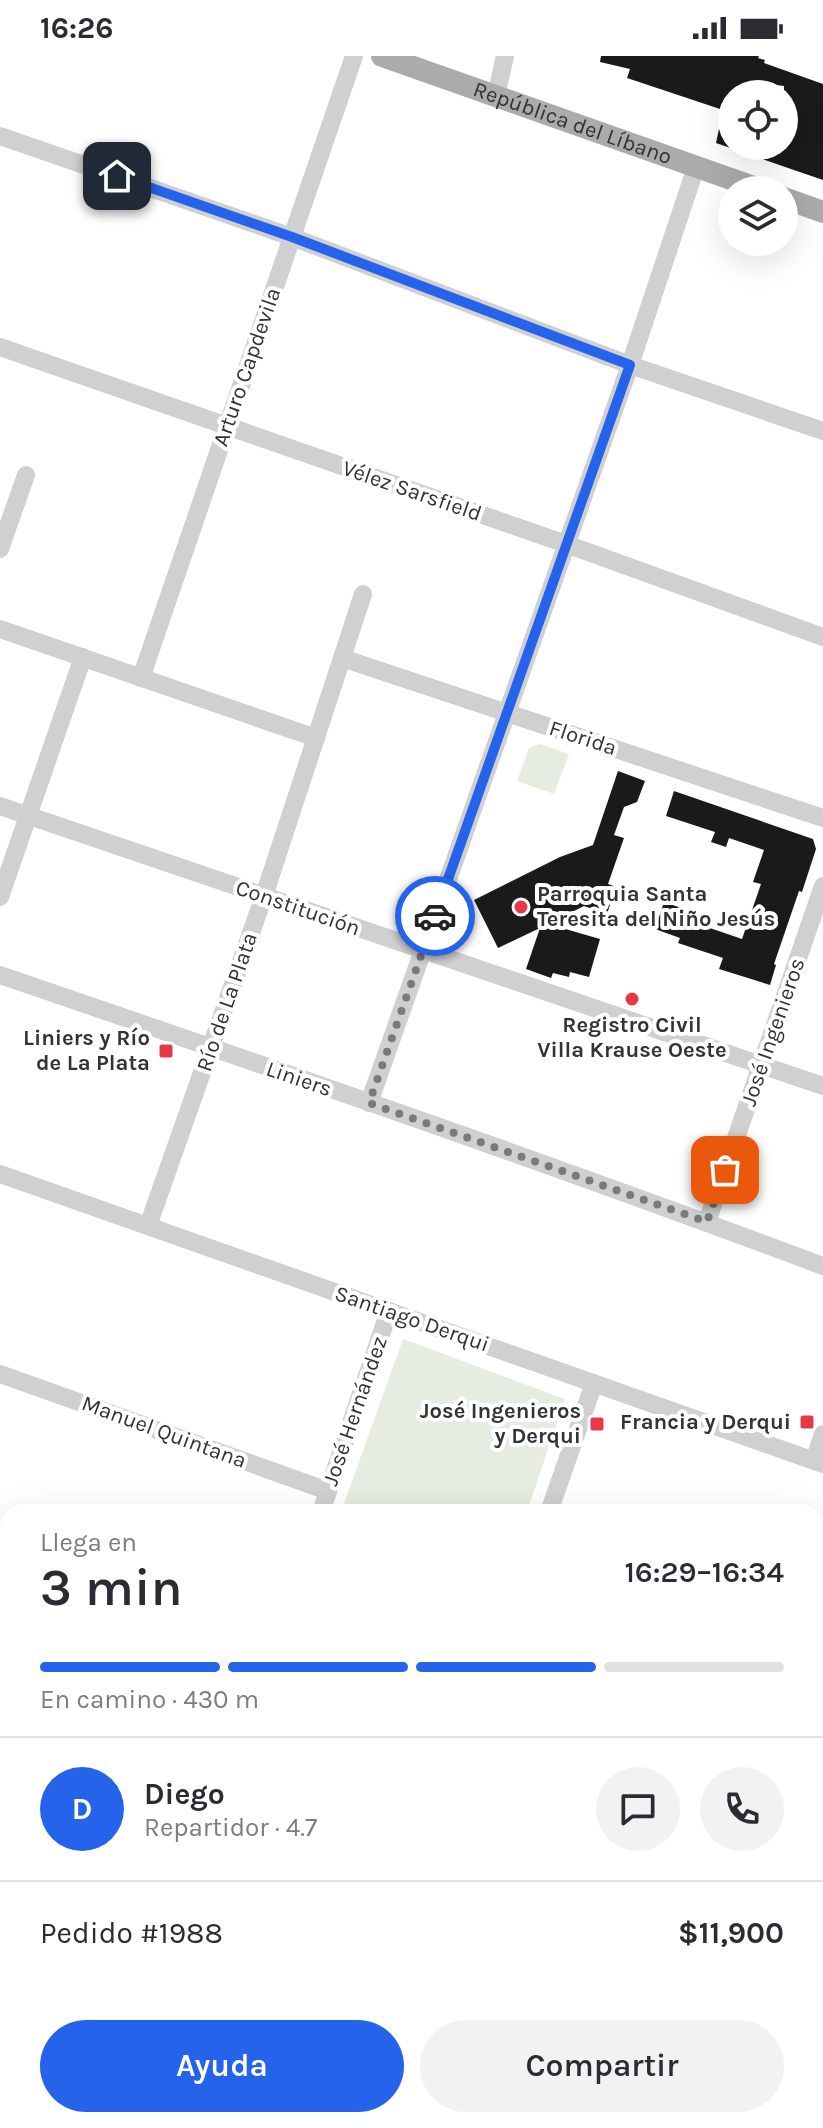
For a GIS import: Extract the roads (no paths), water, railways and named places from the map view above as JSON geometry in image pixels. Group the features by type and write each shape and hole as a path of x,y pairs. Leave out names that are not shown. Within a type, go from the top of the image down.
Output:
{"main road":[{"name":"República del Líbano","path":"382,56 722,176"},
{"path":"798,203 823,212"}],"street":[{"name":"Arturo Capdevila","path":"141,678 354,56"},
{"path":"496,96 505,56"},
{"path":"0,136 292,237 630,365 823,431"},
{"path":"369,1103 630,365 696,167"},
{"name":"Vélez Sarsfield","path":"0,347 823,637"},
{"path":"0,549 26,475"},
{"name":"Río de La Plata","path":"148,1226 264,896 363,594"},
{"path":"0,629 316,738"},
{"path":"0,897 83,657"},
{"name":"Florida","path":"342,658 823,818"},
{"name":"Constitución","path":"0,806 823,1086"},
{"name":"José Ingenieros","path":"707,1222 823,886"},
{"name":"Liniers","path":"0,975 707,1222 823,1266"},
{"name":"Santiago Derqui","path":"0,1174 819,1462"},
{"name":"José Hernández","path":"324,1504 389,1311"},
{"name":"Manuel Quintana","path":"0,1374 328,1491"},
{"path":"552,1504 594,1383"},
{"path":"819,1462 823,1434"}],"place":[{"name":"Parroquia Santa Teresita del Niño Jesús","path":"521,907"},
{"name":"Registro Civil Villa Krause Oeste","path":"632,999"},
{"name":"Liniers y Río de La Plata","path":"166,1051"},
{"name":"Francia y Derqui","path":"807,1422"},
{"name":"José Ingenieros y Derqui","path":"597,1424"}]}
